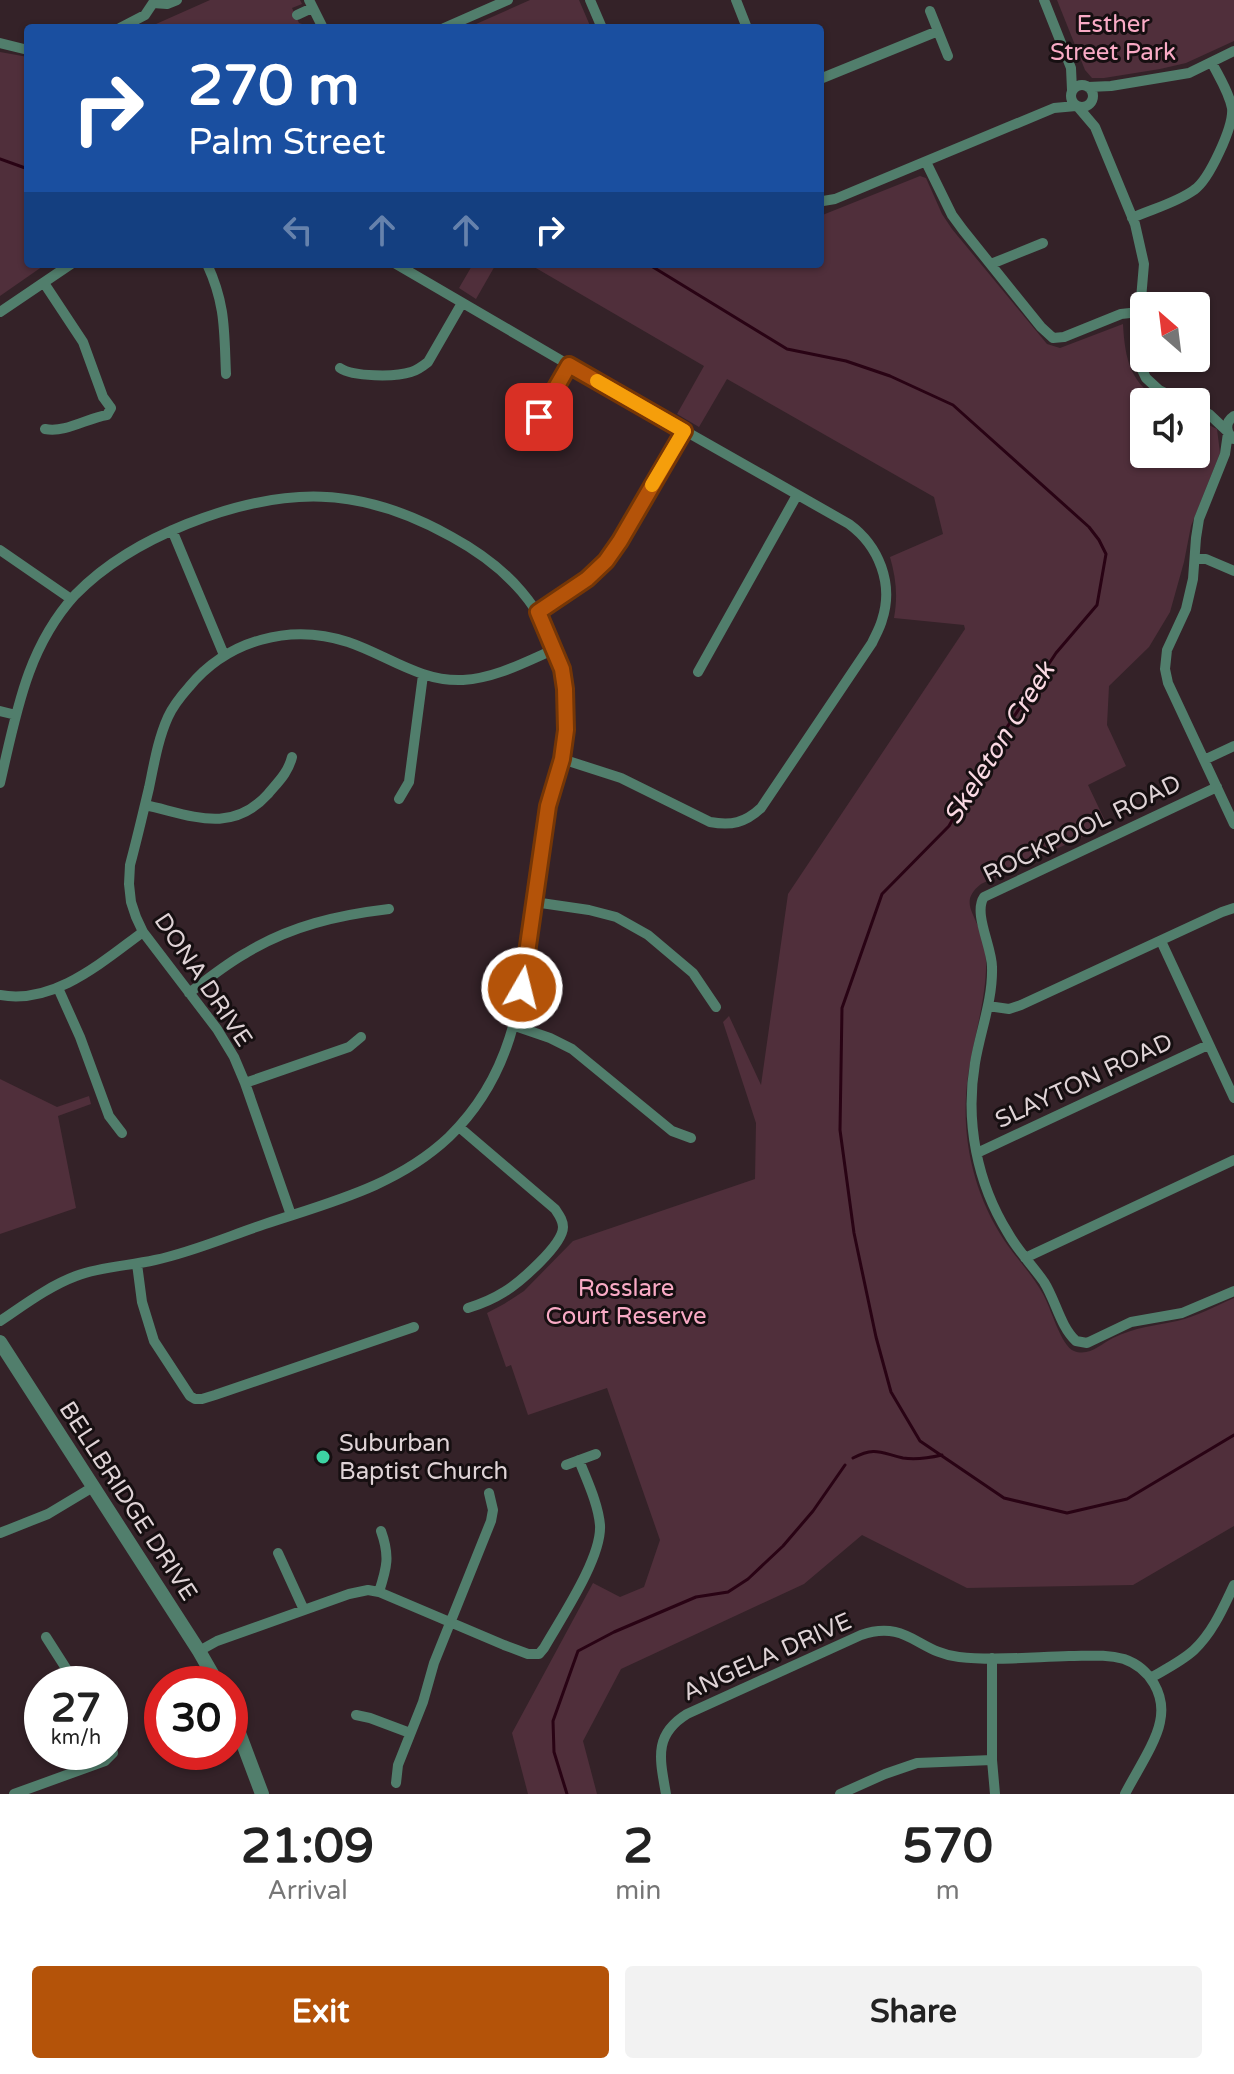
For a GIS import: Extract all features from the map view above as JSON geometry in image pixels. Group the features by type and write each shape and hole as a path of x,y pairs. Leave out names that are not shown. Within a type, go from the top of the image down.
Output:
{"street":[{"path":"128,24 145,15 152,2 167,4 177,0"},
{"path":"453,24 508,0"},
{"path":"590,0 600,24"},
{"path":"736,0 745,24"},
{"path":"1044,0 1071,68 1071,100 1095,127"},
{"path":"297,15 310,4 321,24"},
{"path":"930,11 948,56"},
{"path":"824,77 938,31"},
{"path":"0,43 24,49"},
{"path":"1054,108 1078,86 1111,86 1189,73 1234,51"},
{"path":"1132,218 1185,196 1206,179 1230,129 1233,112 1228,94 1212,63"},
{"path":"1071,68 1092,92 1095,127 1132,218 1144,264 1141,292"},
{"path":"824,201 835,199 1054,108 1086,107 1111,86"},
{"path":"926,162 952,215 1053,338 1064,337 1130,313"},
{"path":"991,264 1043,243"},
{"path":"0,312 65,268"},
{"path":"209,268 224,313 226,374"},
{"path":"403,268 860,533 869,543 883,572 886,600 882,621 872,643 761,808 751,817 726,825 710,822 621,778 562,759"},
{"path":"44,283 83,342 103,397 111,408 107,415 61,429 45,429"},
{"path":"340,368 353,374 402,374 421,368 428,362 462,303"},
{"path":"524,443 569,365"},
{"path":"1143,372 1157,388"},
{"path":"1210,414 1234,416 1228,422 1230,435 1225,454 1199,519 1193,579 1186,609 1167,650 1165,669 1168,683 1234,824"},
{"path":"1210,415 1230,435"},
{"path":"538,612 587,579 606,561 684,431"},
{"path":"1225,454 1234,446"},
{"path":"698,672 797,495"},
{"path":"0,783 26,675 71,599 95,575 142,544 232,507 265,500 303,496 366,502 438,529 476,550 501,569 538,612 555,649 565,689 566,730 562,759 548,806 515,1026 495,1077 480,1102 459,1127 421,1161 379,1185 175,1255 100,1269 60,1282 0,1321"},
{"path":"172,530 224,655"},
{"path":"0,550 71,599"},
{"path":"1195,559 1206,559 1234,571"},
{"name":"DONA DRIVE","path":"291,1215 234,1057 217,1029 143,932 131,902 130,865 160,737 169,714 198,676 224,655 256,640 276,635 324,636 350,642 423,675 443,680 485,677 555,649"},
{"path":"399,799 409,782 423,675"},
{"path":"0,711 16,715"},
{"path":"1204,760 1234,746"},
{"path":"145,805 212,820 237,817 258,805 284,775 292,757"},
{"name":"ROCKPOOL ROAD","path":"1217,787 984,897 980,902 992,968 988,1006 977,1053 971,1112 980,1172 991,1204 1008,1235 1044,1283 1076,1341 1087,1343 1131,1322 1182,1313 1234,1291"},
{"path":"534,902 616,917 648,935 693,973 716,1007"},
{"path":"988,1006 1015,1008 1234,906"},
{"path":"189,993 244,954 273,938 308,924 389,909"},
{"path":"0,995 28,997 58,988 96,966 143,932"},
{"path":"1161,941 1234,1098"},
{"path":"58,988 109,1116 122,1133"},
{"path":"515,1026 572,1049 672,1131 691,1138"},
{"path":"245,1083 349,1047 361,1037"},
{"name":"SLAYTON ROAD","path":"977,1153 1208,1045"},
{"path":"459,1127 555,1209 563,1229 559,1240 511,1288 468,1308"},
{"path":"1025,1258 1234,1160"},
{"path":"137,1264 142,1302 154,1341 194,1404 414,1327"},
{"name":"BELLBRIDGE DRIVE","path":"0,1342 208,1666"},
{"path":"566,1465 596,1454"},
{"path":"199,1651 217,1641 368,1590 528,1654 542,1652 598,1547 598,1510 579,1460"},
{"path":"0,1533 48,1514 93,1487"},
{"path":"396,1783 398,1765 491,1521 493,1510 489,1493"},
{"path":"379,1592 388,1557 381,1531"},
{"path":"278,1553 304,1610"},
{"path":"1125,1794 1161,1719 1160,1701 1152,1677 1192,1652 1203,1641 1234,1585"},
{"name":"ANGELA DRIVE","path":"666,1794 660,1750 670,1727 677,1720 861,1635 880,1630 899,1632 955,1657 1107,1655 1126,1660 1152,1677"},
{"path":"46,1637 65,1666"},
{"path":"992,1658 995,1794"},
{"path":"356,1715 410,1733"},
{"path":"248,1757 262,1794"},
{"path":"844,1793 917,1763 992,1760"},
{"path":"14,1794 80,1770"}],"green space":[{"path":"210,0 300,0 302,4 292,8 302,24 156,24"},
{"path":"530,0 579,0 589,24 476,24"},
{"name":"Esther Street Park","path":"1057,0 1234,0 1234,41 1186,63 1092,78 1085,70"},
{"path":"0,52 24,56 24,268 40,268 0,296"},
{"name":"Rosslare Court Reserve","path":"920,176 926,178 952,229 1047,344 1060,348 1123,324 1130,372 1144,388 1130,388 1130,468 1210,468 1210,426 1217,429 1220,453 1191,526 1170,612 1149,647 1109,686 1107,725 1126,766 1088,785 1107,825 1103,827 1101,823 1095,826 1097,830 981,884 970,899 985,949 986,975 968,1076 966,1119 971,1161 984,1202 1004,1240 1043,1294 1069,1348 1079,1352 1090,1351 1121,1334 1184,1319 1234,1298 1234,1526 1133,1585 967,1588 862,1535 804,1584 621,1669 583,1741 597,1794 528,1794 512,1733 593,1583 620,1597 644,1587 660,1540 607,1388 528,1415 511,1365 506,1367 487,1313 524,1291 573,1241 755,1179 756,1123 723,1022 729,1016 761,1085 788,894 965,629 964,625 894,618 896,587 890,557 943,534 934,497 727,379 699,427 677,414 704,366 536,268 824,268 824,214"},
{"path":"471,268 494,268 476,299 459,288"},
{"path":"0,1079 57,1107 89,1096 91,1104 58,1116 76,1208 0,1234"}],"waterway":[{"name":"Skeleton Creek","path":"0,159 24,168"},
{"name":"Skeleton Creek","path":"655,268 787,349 846,361 890,376 953,405 1089,527 1106,554 1097,605 1056,653 990,753 949,826 882,894 842,1008 840,1130 854,1233 891,1392 920,1441 1004,1498 1067,1513 1127,1499 1234,1435"},
{"path":"853,1458 873,1451 908,1459 942,1455"},
{"path":"567,1794 554,1752 553,1721 578,1651 696,1597 728,1592 748,1579 783,1546 813,1511 845,1465"}],"slow traffic":[{"path":"597,381 684,431 652,485"}],"place":[{"name":"Suburban Baptist Church","path":"323,1457"}],"route":[{"path":"522,988 548,806 562,759 566,730 562,669 538,612 587,579 606,561 684,431 569,365 539,417"}]}
